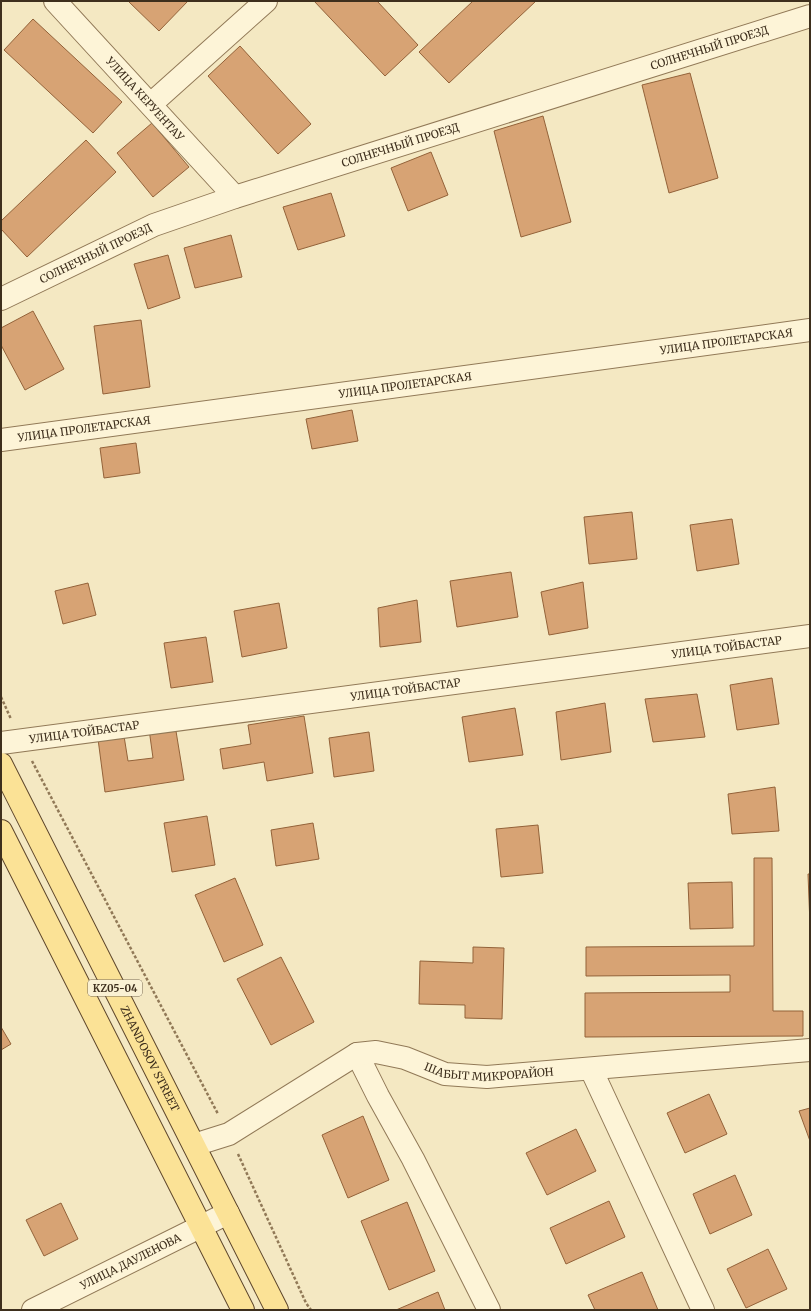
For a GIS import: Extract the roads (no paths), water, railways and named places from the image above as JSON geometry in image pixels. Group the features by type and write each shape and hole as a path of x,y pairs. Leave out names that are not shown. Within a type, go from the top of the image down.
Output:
{"main road":[{"name":"ZHANDOSOV STREET","path":"1,764 277,1310"},
{"name":"KZ05-04","path":"1,831 200,1228 243,1310"}],"street":[{"name":"УЛИЦА КЕРУЕНТАУ","path":"55,1 235,197"},
{"path":"151,104 266,1"},
{"name":"СОЛНЕЧНЫЙ ПРОЕЗД","path":"1,300 154,225 235,197 810,16"},
{"name":"УЛИЦА ПРОЛЕТАРСКАЯ","path":"1,440 810,330"},
{"name":"УЛИЦА ТОЙБАСТАР","path":"11,742 810,636"},
{"name":"ШАБЫТ МИКРОРАЙОН","path":"194,1145 229,1134 358,1054 376,1052 405,1058 444,1074 487,1077 810,1050"},
{"path":"358,1054 378,1096 413,1159 489,1310"},
{"path":"591,1069 703,1310"},
{"name":"УЛИЦА ДАУЛЕНОВА","path":"33,1310 228,1213"}]}
